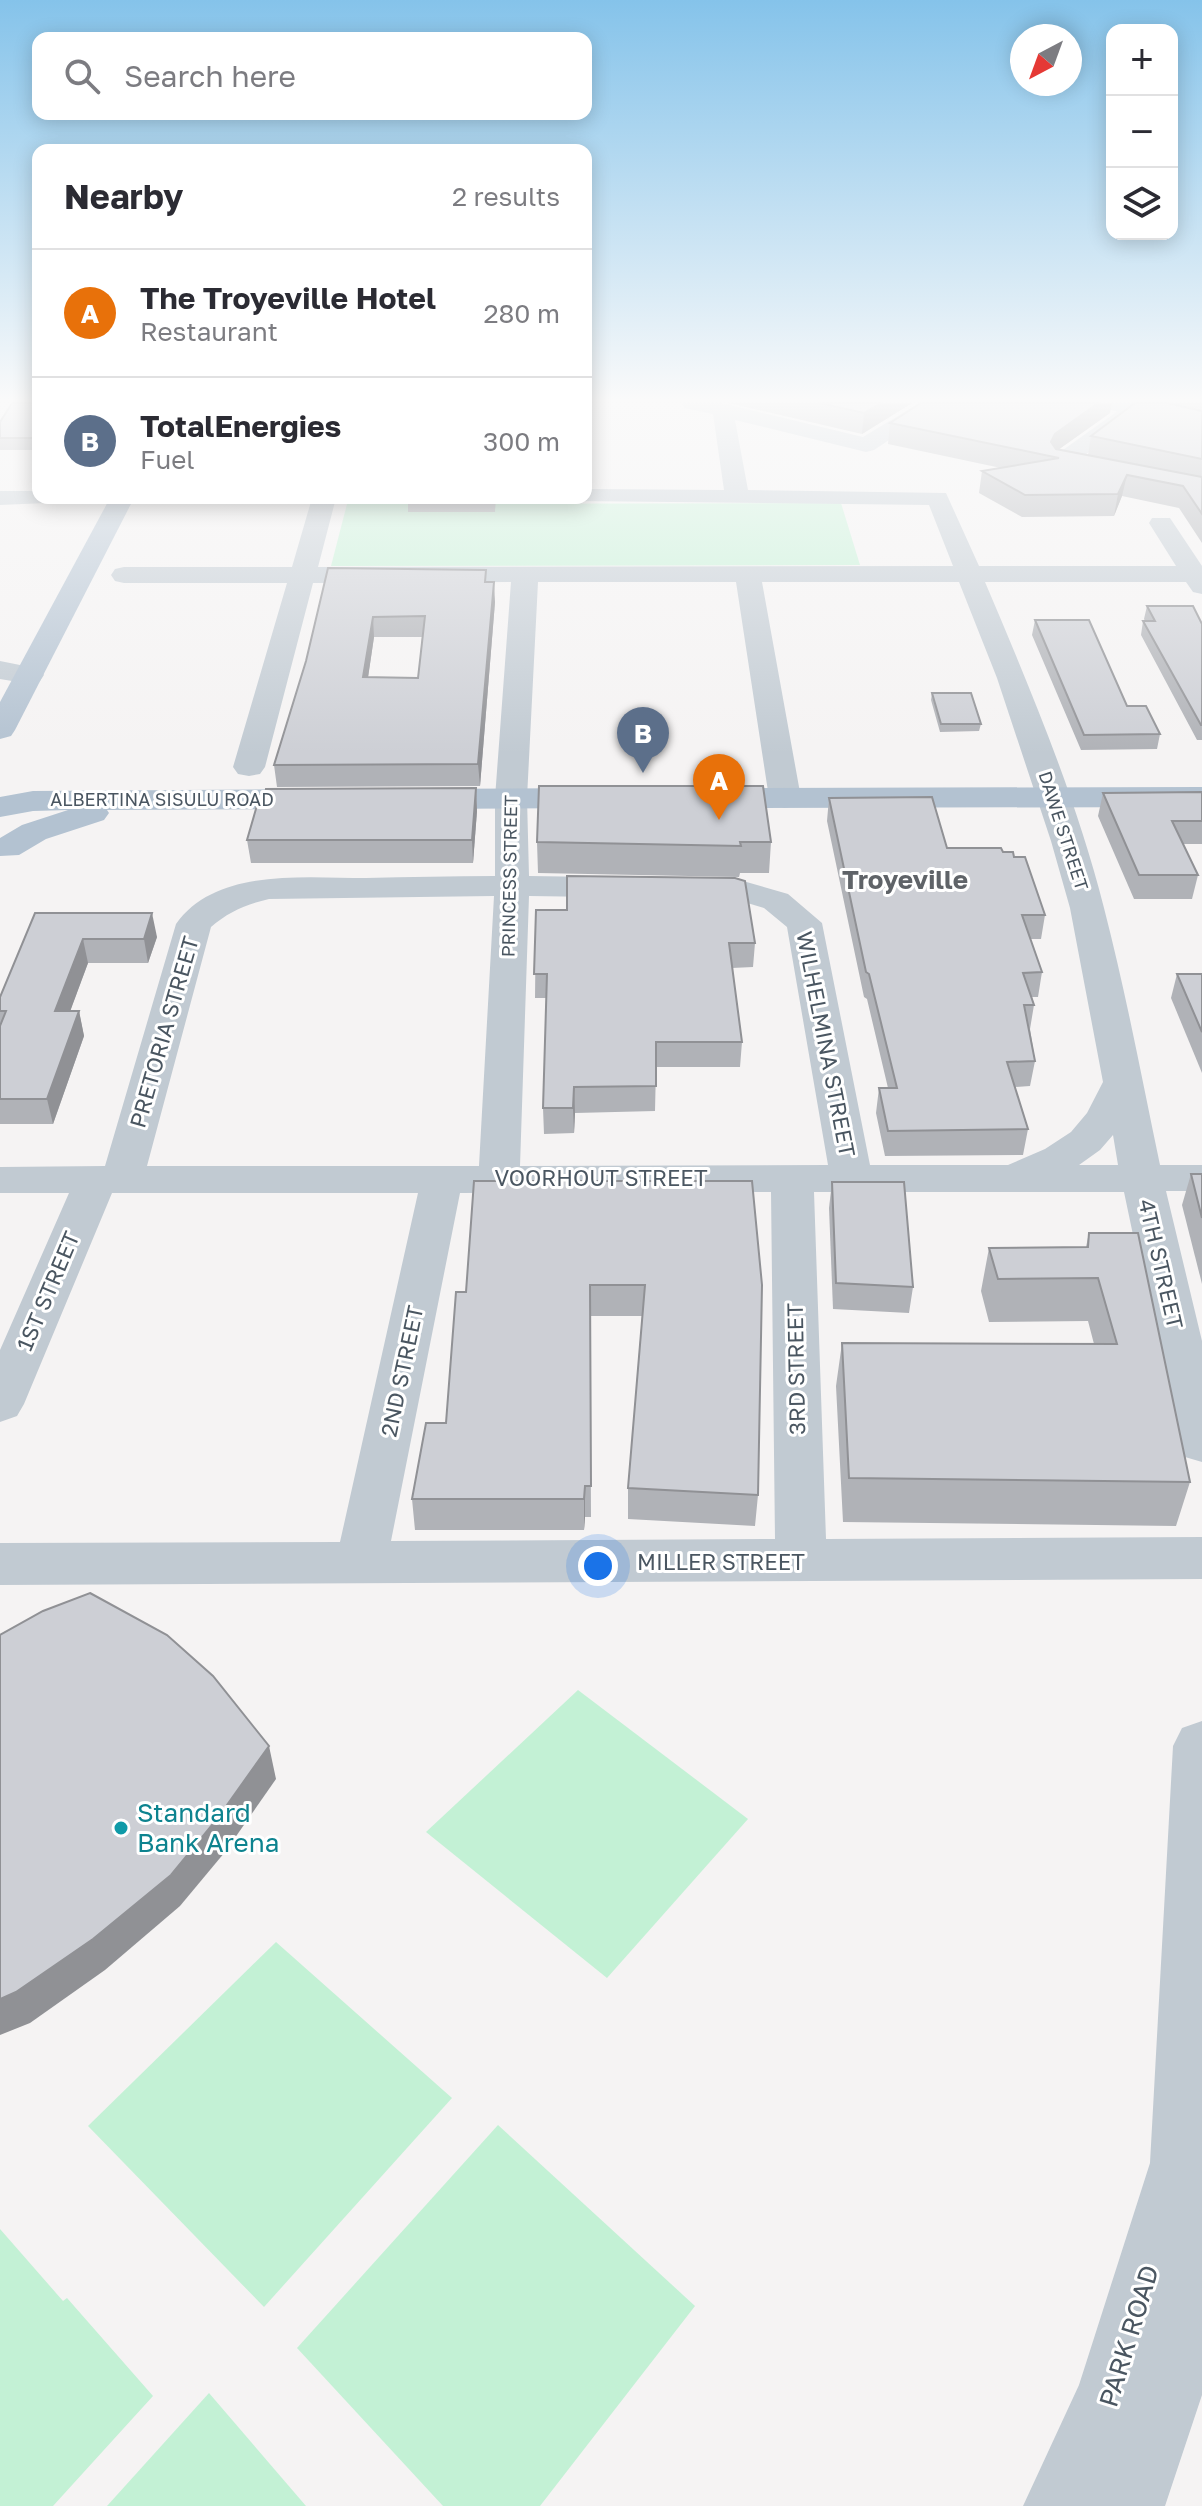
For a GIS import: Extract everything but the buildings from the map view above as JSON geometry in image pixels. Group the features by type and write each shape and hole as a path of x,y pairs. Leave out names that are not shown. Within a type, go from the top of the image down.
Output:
{"main road":[{"path":"0,730 111,520"},
{"path":"676,798 1202,797"},
{"path":"391,799 629,798"},
{"path":"4,859 7,799"},
{"name":"ALBERTINA SISULU ROAD","path":"7,799 346,799"},
{"path":"4,859 34,832 158,799"}],"street":[{"path":"249,767 318,520"},
{"name":"DAWE STREET","path":"947,520 1054,798 1087,908 1142,1178"},
{"path":"1161,523 1199,578"},
{"path":"124,575 970,573 1199,578"},
{"name":"PRINCESS STREET","path":"499,1178 512,886 511,798 525,574"},
{"path":"748,575 785,798"},
{"path":"0,670 30,675"},
{"name":"WILHELMINA STREET","path":"512,886 736,889 776,901 792,912 804,923 851,1177"},
{"name":"PRETORIA STREET","path":"110,1178 194,924 210,908 247,893 269,889 512,886"},
{"path":"999,1179 1044,1166 1078,1149 1109,1114 1122,1083"},
{"name":"3RD STREET","path":"792,1177 801,1562"},
{"name":"1ST STREET","path":"0,1404 110,1178"},
{"name":"2ND STREET","path":"361,1563 442,1178"},
{"name":"4TH STREET","path":"1142,1178 1202,1444"},
{"name":"VOORHOUT STREET","path":"0,1180 1202,1178"},
{"name":"MILLER STREET","path":"0,1564 1202,1558"},
{"name":"PARK ROAD","path":"1126,2506 1152,2439 1179,2347 1197,2261 1184,2161 1202,1746"},
{"name":"PARK ROAD","path":"1062,2506 1076,2482 1117,2389 1184,2161"}],"green space":[{"path":"343,520 846,520 860,565 331,566"},
{"path":"578,1690 748,1819 607,1978 426,1832"},
{"path":"276,1942 452,2098 264,2307 88,2126"},
{"path":"498,2125 695,2306 540,2506 443,2506 297,2348"},
{"path":"0,2229 63,2301 67,2298 153,2396 53,2506 0,2506"},
{"path":"209,2393 306,2506 107,2506"}],"place":[{"name":"TotalEnergies","path":"643,773"},
{"name":"The Troyeville Hotel","path":"719,820"},
{"name":"Standard Bank Arena","path":"121,1828"}],"district":[{"name":"Troyeville","path":"905,880"}]}
